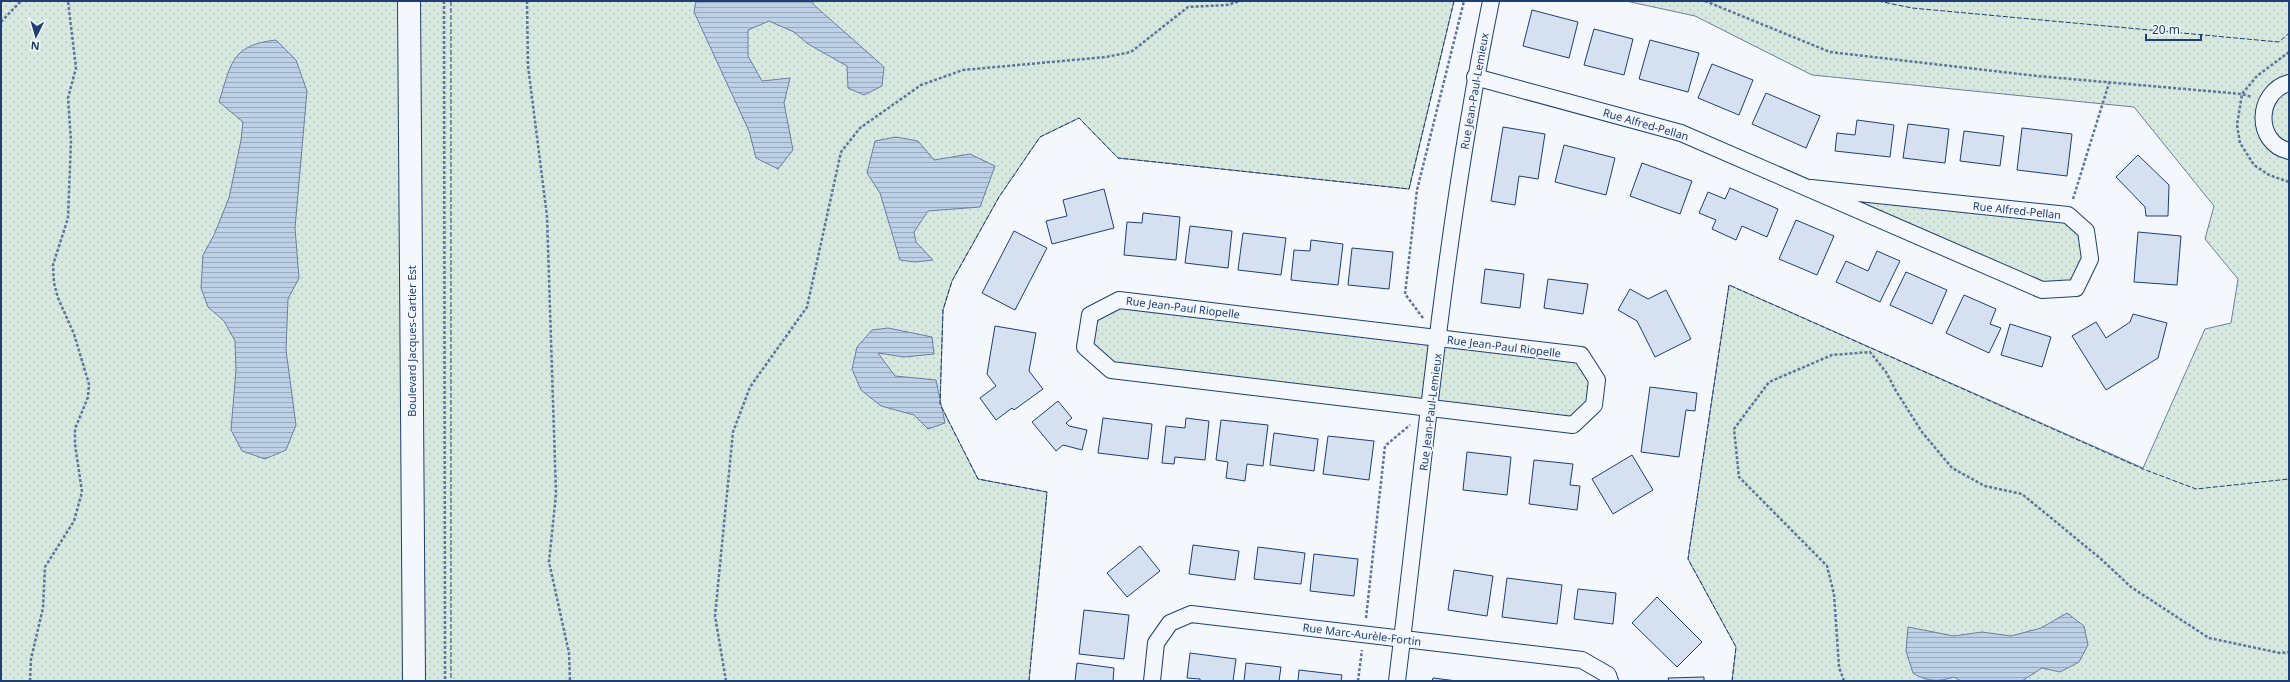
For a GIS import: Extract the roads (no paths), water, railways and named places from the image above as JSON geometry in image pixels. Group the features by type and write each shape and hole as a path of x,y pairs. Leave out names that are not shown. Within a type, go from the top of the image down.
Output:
{"main road":[{"name":"Boulevard Jacques-Cartier Est","path":"409,1 414,681"}],"street":[{"name":"Rue Jean-Paul-Lemieux","path":"1398,681 1455,197 1475,77 1491,1"},
{"name":"Rue Alfred-Pellan","path":"1475,77 1682,133 2042,290 2076,288 2090,259 2086,231 2068,215 1811,188"},
{"path":"2289,83 2273,92 2266,102 2263,114 2264,126 2268,136 2276,145 2289,151"},
{"name":"Rue Jean-Paul Riopelle","path":"1119,300 1438,338 1581,355 1597,380 1594,405 1573,425 1110,370 1085,348 1090,315 1119,300"},
{"name":"Rue Marc-Aurèle-Fortin","path":"1152,681 1156,643 1170,623 1192,614 1582,660 1608,675 1610,681"}],"water":[{"path":"696,1 813,1 813,4 884,67 882,86 864,95 848,88 847,66 808,44 794,32 769,21 748,30 748,56 762,81 790,78 784,103 793,150 778,169 756,158 749,131 694,12"},
{"path":"276,40 296,60 307,91 295,228 299,278 288,299 286,350 296,425 286,450 265,459 242,451 231,430 236,370 235,341 224,321 208,307 201,288 203,255 214,235 229,198 241,140 243,122 219,102 230,67 241,52 250,46"},
{"path":"896,137 918,141 934,160 970,154 995,166 980,207 928,211 914,232 916,242 933,260 915,262 900,260 880,193 867,173 875,141"},
{"path":"888,328 932,337 934,354 904,357 878,353 895,376 936,380 945,423 928,429 914,415 881,406 861,390 852,369 857,347 872,330"},
{"path":"2067,613 2084,626 2088,645 2079,662 2060,672 2042,668 2022,681 1961,681 1954,677 1943,680 1928,680 1913,673 1906,651 1908,627 1954,636 1982,632 2011,636 2041,628"}]}
